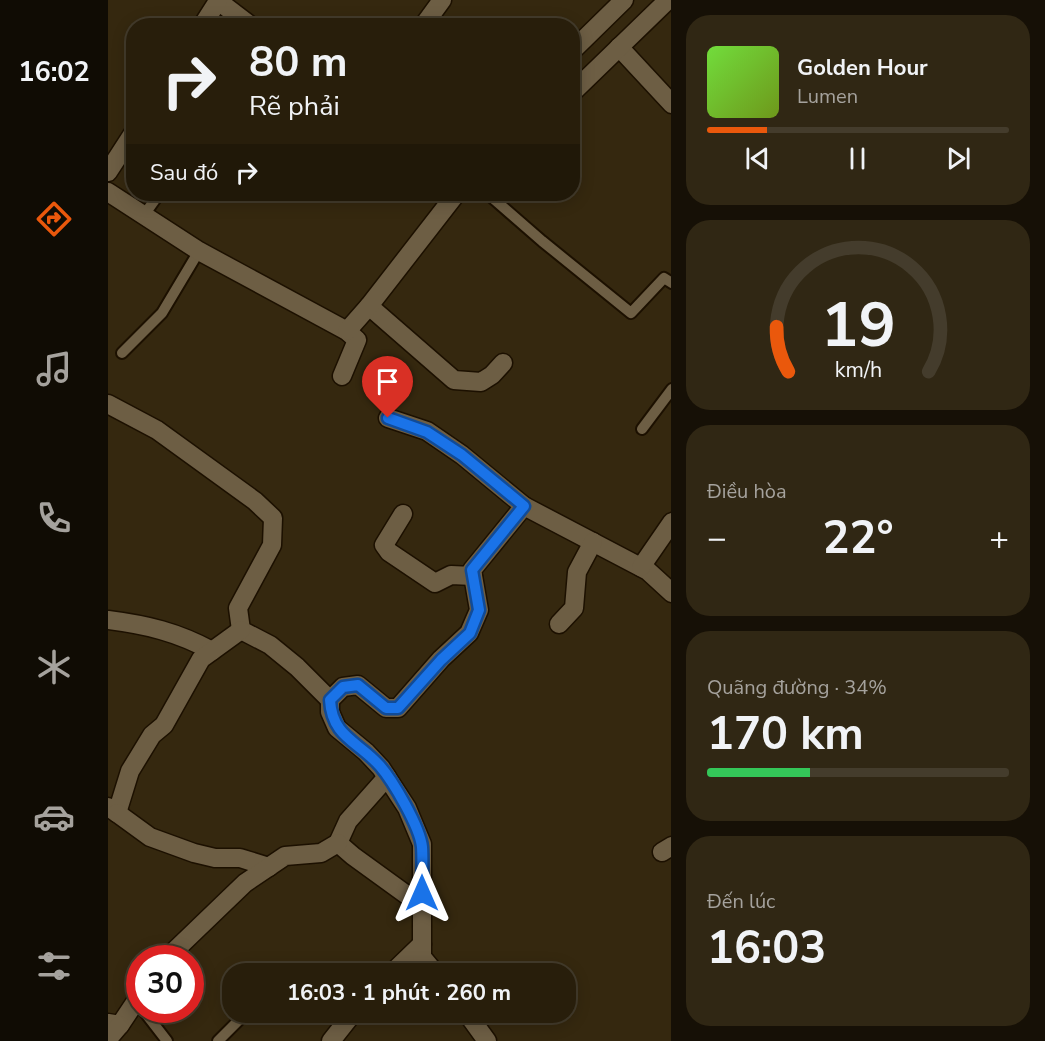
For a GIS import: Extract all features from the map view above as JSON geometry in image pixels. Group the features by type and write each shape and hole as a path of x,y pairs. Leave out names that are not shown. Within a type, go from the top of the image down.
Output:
{"street":[{"path":"207,18 217,0 241,18"},
{"path":"429,18 442,0"},
{"path":"580,43 624,0"},
{"path":"580,85 668,0"},
{"path":"619,47 671,103"},
{"path":"108,172 126,144"},
{"path":"108,192 199,251 347,331 357,340 342,376"},
{"path":"347,331 451,201"},
{"path":"369,306 454,380 481,382 492,375 503,363"},
{"path":"108,404 157,430 255,501 273,518 272,545 238,608 241,630"},
{"path":"388,418 427,432 462,455 524,506 648,571 671,591"},
{"path":"427,963 422,957 422,844 407,808 381,768 337,728 330,712 330,700 343,687 358,685 386,708 398,708 441,660 470,633 479,610 472,570 524,506"},
{"path":"403,514 384,545 389,552 435,584 451,575 473,576"},
{"path":"641,567 671,523"},
{"path":"559,624 574,608 577,572 593,542"},
{"path":"108,620 137,623 187,638 212,651"},
{"path":"241,630 201,659 164,724 152,735 130,771 113,810 150,837 194,854 215,858 240,858 269,867"},
{"path":"241,630 270,645 297,667 330,700"},
{"path":"181,945 245,883 285,856 321,852 338,843 348,821 387,777"},
{"path":"338,843 422,906"},
{"path":"402,963 422,944"},
{"path":"112,1029 126,1015"},
{"path":"331,1041 345,1023"},
{"path":"474,1023 487,1041"}],"lane":[{"path":"144,215 154,201"},
{"path":"496,201 631,313 664,278 671,282"},
{"path":"122,353 162,313 199,251"},
{"path":"642,429 671,390"},
{"path":"154,1023 167,1041"},
{"path":"218,1041 236,1023"}],"route":[{"path":"388,418 427,432 462,455 524,506 472,570 479,610 470,633 441,660 398,708 386,708 358,685 343,687 330,700 330,712 337,728 381,768 407,808 422,844 422,893"}]}
